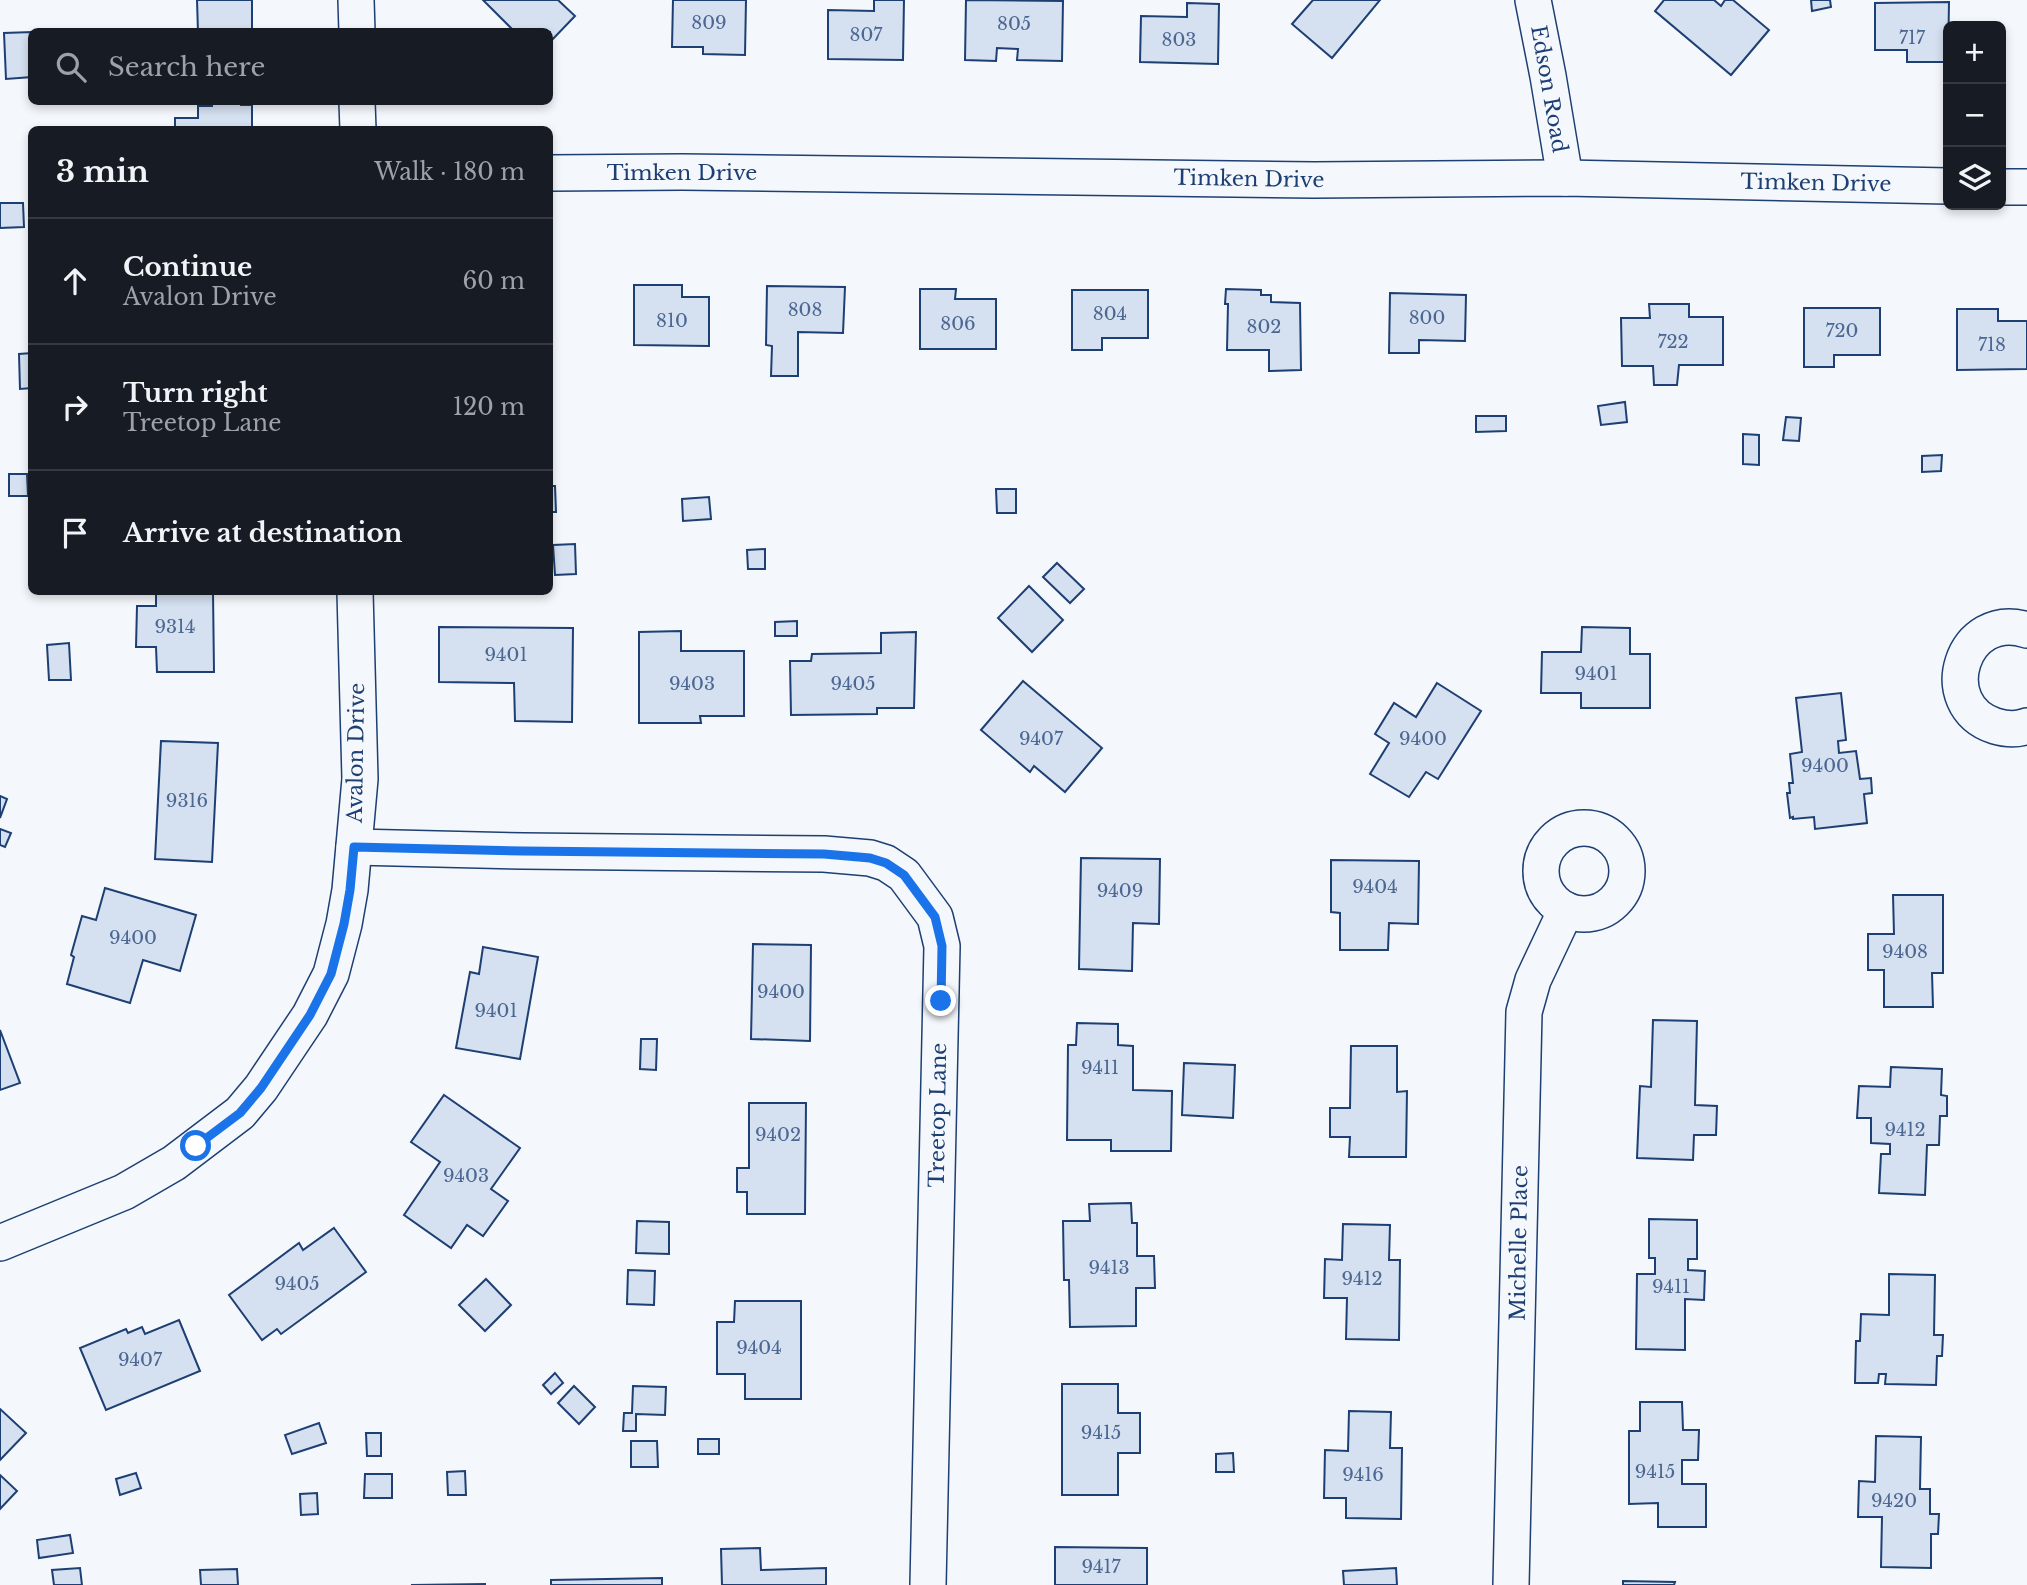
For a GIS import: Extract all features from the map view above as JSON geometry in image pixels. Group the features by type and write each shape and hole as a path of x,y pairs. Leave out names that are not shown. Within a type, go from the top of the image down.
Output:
{"street":[{"path":"356,0 357,28"},
{"name":"Edson Road","path":"1533,0 1565,178"},
{"path":"358,105 358,126"},
{"name":"Timken Drive","path":"553,173 682,172 1314,180 1565,178 1943,186"},
{"path":"2006,187 2027,187"},
{"name":"Avalon Drive","path":"0,1243 124,1192 174,1163 240,1113 261,1088 310,1015 331,974 350,890 360,779 355,595"},
{"path":"2027,630 2018,627 2000,628 1984,634 1971,645 1962,661 1960,679 1963,696 1972,711 1986,723 2003,728 2027,726"},
{"name":"Treetop Lane","path":"354,847 824,854 870,858 886,863 904,875 935,917 942,946 928,1585"},
{"name":"Michelle Place","path":"1511,1585 1524,1012 1533,980 1566,910"}],"building":[{"path":"197,0 252,0 252,28 198,28"},
{"path":"483,0 558,0 575,16 553,39 553,28 511,28"},
{"path":"673,0 746,0 745,55 703,54 703,47 672,47"},
{"path":"874,0 904,0 903,60 828,59 828,10 874,11"},
{"path":"966,0 1063,1 1062,61 1017,60 1018,49 997,48 996,61 965,60"},
{"path":"1313,0 1380,0 1332,58 1292,24"},
{"path":"1664,0 1714,0 1721,6 1725,0 1733,0 1769,30 1731,75 1655,11"},
{"path":"1811,0 1830,0 1831,7 1812,11"},
{"path":"1949,2 1949,21 1943,21 1943,62 1907,62 1907,50 1875,50 1875,3"},
{"path":"1187,3 1219,4 1218,64 1140,62 1141,16 1187,17"},
{"path":"28,32 28,77 6,79 4,33"},
{"path":"252,105 252,126 175,126 175,118 198,118 198,106"},
{"path":"0,203 23,203 24,227 0,228"},
{"path":"634,285 682,285 682,297 709,297 709,346 634,345"},
{"path":"767,286 845,287 843,333 798,332 798,376 771,376 772,346 766,345"},
{"path":"920,289 956,289 955,299 996,299 996,349 920,349"},
{"path":"1226,289 1261,290 1261,295 1271,295 1271,302 1300,303 1301,370 1269,371 1269,350 1227,350"},
{"path":"1072,290 1148,290 1148,338 1102,338 1102,350 1072,350"},
{"path":"1390,293 1466,295 1465,341 1419,340 1419,353 1389,353"},
{"path":"1649,304 1689,304 1689,317 1723,317 1723,365 1679,365 1677,385 1654,385 1653,366 1622,366 1621,318 1650,318"},
{"path":"1804,308 1880,308 1880,355 1834,355 1834,367 1804,367"},
{"path":"1957,309 1998,309 1998,321 2027,321 2027,369 1957,370"},
{"path":"28,353 28,388 20,389 19,354"},
{"path":"1625,402 1627,422 1601,425 1598,406"},
{"path":"1476,416 1506,416 1506,431 1476,432"},
{"path":"1786,417 1801,418 1799,441 1783,440"},
{"path":"1743,434 1759,435 1759,465 1743,464"},
{"path":"1942,455 1941,471 1922,472 1922,456"},
{"path":"9,474 27,474 28,496 9,496"},
{"path":"553,486 555,486 556,512 553,512"},
{"path":"996,489 1016,489 1016,513 997,513"},
{"path":"709,497 711,519 683,521 682,499"},
{"path":"575,544 576,574 555,575 553,545"},
{"path":"765,549 765,569 748,569 747,550"},
{"path":"1057,563 1084,589 1070,603 1043,577"},
{"path":"1029,586 1063,620 1032,652 998,618"},
{"path":"156,595 213,595 214,672 157,672 156,647 136,647 137,606 156,606"},
{"path":"797,621 797,636 775,636 775,622"},
{"path":"439,627 573,628 572,722 515,721 514,683 439,682"},
{"path":"1582,627 1630,628 1630,654 1650,654 1650,708 1581,708 1581,693 1541,693 1542,652 1581,652"},
{"path":"681,631 681,651 744,651 744,716 700,716 701,723 639,723 639,632"},
{"path":"916,632 914,708 877,708 877,714 791,715 790,661 811,661 812,654 881,653 881,633"},
{"path":"69,643 71,680 49,680 47,645"},
{"path":"1023,681 1102,748 1065,792 1034,766 1030,772 981,730"},
{"path":"1437,683 1481,711 1438,779 1426,772 1409,797 1370,774 1389,743 1375,734 1394,703 1416,717"},
{"path":"1841,693 1846,740 1838,741 1839,753 1856,751 1860,779 1871,778 1872,793 1864,794 1867,823 1815,829 1814,817 1790,818 1787,793 1790,793 1789,783 1793,783 1790,754 1802,752 1796,698"},
{"path":"161,741 218,743 212,862 155,859"},
{"path":"0,796 7,799 0,818"},
{"path":"0,829 11,833 5,847 0,845"},
{"path":"1081,858 1160,859 1159,924 1133,923 1132,971 1079,969"},
{"path":"1331,860 1419,861 1418,924 1389,923 1388,950 1340,950 1340,913 1331,912"},
{"path":"105,888 196,915 180,971 143,960 130,1003 67,984 74,957 71,955 82,916 96,920"},
{"path":"1893,895 1943,895 1943,973 1932,973 1933,1007 1884,1007 1884,970 1868,970 1868,934 1894,934"},
{"path":"753,944 811,945 810,1041 751,1039"},
{"path":"483,947 538,957 520,1059 456,1048 470,972 479,974"},
{"path":"1653,1020 1697,1021 1695,1105 1717,1106 1716,1135 1694,1135 1693,1160 1637,1158 1640,1086 1651,1087"},
{"path":"1077,1023 1118,1024 1118,1045 1133,1046 1133,1090 1172,1091 1171,1151 1111,1151 1111,1140 1067,1140 1068,1045 1076,1045"},
{"path":"0,1030 20,1083 0,1090"},
{"path":"641,1039 657,1039 656,1070 640,1069"},
{"path":"1351,1046 1397,1046 1397,1092 1407,1091 1406,1157 1349,1157 1350,1137 1330,1137 1330,1108 1350,1108"},
{"path":"1184,1063 1235,1065 1233,1118 1182,1115"},
{"path":"1891,1067 1942,1069 1941,1095 1947,1096 1947,1116 1940,1116 1939,1145 1927,1145 1925,1195 1879,1193 1881,1154 1890,1154 1890,1144 1871,1143 1871,1118 1857,1118 1859,1086 1890,1087"},
{"path":"444,1095 520,1148 491,1189 508,1201 483,1236 467,1225 451,1248 404,1215 440,1162 411,1142"},
{"path":"749,1103 806,1103 805,1214 747,1214 747,1192 737,1192 737,1168 749,1168"},
{"path":"1131,1203 1132,1223 1137,1223 1137,1256 1154,1256 1155,1288 1136,1288 1136,1326 1070,1327 1069,1280 1064,1280 1063,1221 1090,1221 1089,1204"},
{"path":"1649,1219 1697,1220 1697,1259 1688,1259 1688,1270 1705,1271 1704,1300 1685,1299 1685,1350 1636,1349 1637,1274 1655,1274 1655,1258 1649,1258"},
{"path":"637,1221 669,1222 669,1254 636,1253"},
{"path":"1343,1224 1390,1225 1389,1260 1400,1260 1399,1340 1346,1339 1347,1298 1324,1298 1325,1259 1342,1260"},
{"path":"334,1228 366,1272 281,1334 277,1329 262,1340 229,1295 299,1243 303,1250"},
{"path":"628,1270 655,1271 654,1305 627,1304"},
{"path":"1889,1274 1935,1275 1934,1335 1943,1335 1942,1356 1937,1356 1936,1385 1885,1384 1886,1374 1879,1374 1878,1383 1855,1383 1856,1341 1860,1341 1861,1314 1889,1315"},
{"path":"486,1279 511,1305 485,1331 459,1305"},
{"path":"735,1301 801,1301 801,1399 745,1399 745,1374 717,1374 717,1322 734,1322"},
{"path":"179,1320 200,1371 106,1410 80,1348 126,1329 128,1333 142,1327 145,1334"},
{"path":"555,1373 563,1383 551,1394 543,1385"},
{"path":"1062,1384 1118,1384 1118,1413 1140,1413 1140,1453 1118,1453 1118,1495 1062,1495"},
{"path":"574,1386 595,1407 579,1424 558,1403"},
{"path":"633,1386 666,1387 665,1415 636,1414 636,1431 623,1431 624,1413 632,1413"},
{"path":"1640,1402 1682,1402 1683,1430 1699,1430 1698,1460 1682,1460 1682,1484 1706,1484 1706,1527 1658,1527 1658,1503 1629,1504 1629,1431 1640,1431"},
{"path":"0,1409 26,1433 0,1460"},
{"path":"1349,1411 1391,1412 1390,1448 1402,1448 1401,1519 1346,1518 1346,1498 1324,1498 1325,1450 1348,1451"},
{"path":"319,1423 326,1443 292,1454 285,1435"},
{"path":"366,1433 381,1433 381,1456 367,1456"},
{"path":"1876,1436 1921,1437 1920,1489 1930,1489 1930,1514 1939,1514 1938,1534 1931,1534 1931,1568 1881,1567 1882,1517 1858,1517 1859,1481 1875,1482"},
{"path":"698,1439 719,1439 719,1454 698,1454"},
{"path":"631,1441 657,1441 658,1467 631,1467"},
{"path":"1233,1453 1234,1472 1216,1472 1216,1454"},
{"path":"465,1471 466,1495 448,1495 447,1472"},
{"path":"136,1473 141,1488 120,1495 116,1479"},
{"path":"365,1474 392,1474 392,1498 364,1498"},
{"path":"0,1475 17,1491 0,1509"},
{"path":"317,1493 318,1514 301,1515 300,1494"},
{"path":"70,1535 73,1553 39,1558 37,1540"},
{"path":"1055,1547 1147,1548 1147,1585 1055,1585"},
{"path":"760,1548 761,1570 826,1568 826,1585 722,1585 721,1549"},
{"path":"80,1568 82,1585 54,1585 52,1570"},
{"path":"1396,1568 1397,1585 1344,1585 1343,1571"},
{"path":"237,1569 238,1585 201,1585 200,1570"},
{"path":"662,1578 662,1585 551,1585 551,1580"},
{"path":"1623,1581 1675,1582 1674,1585 1623,1585"},
{"path":"485,1584 485,1585 411,1585"}],"route":[{"path":"196,1146 240,1113 261,1088 310,1015 331,974 344,924 354,847 824,854 870,858 886,863 904,875 935,917 942,946 941,1001"}]}
